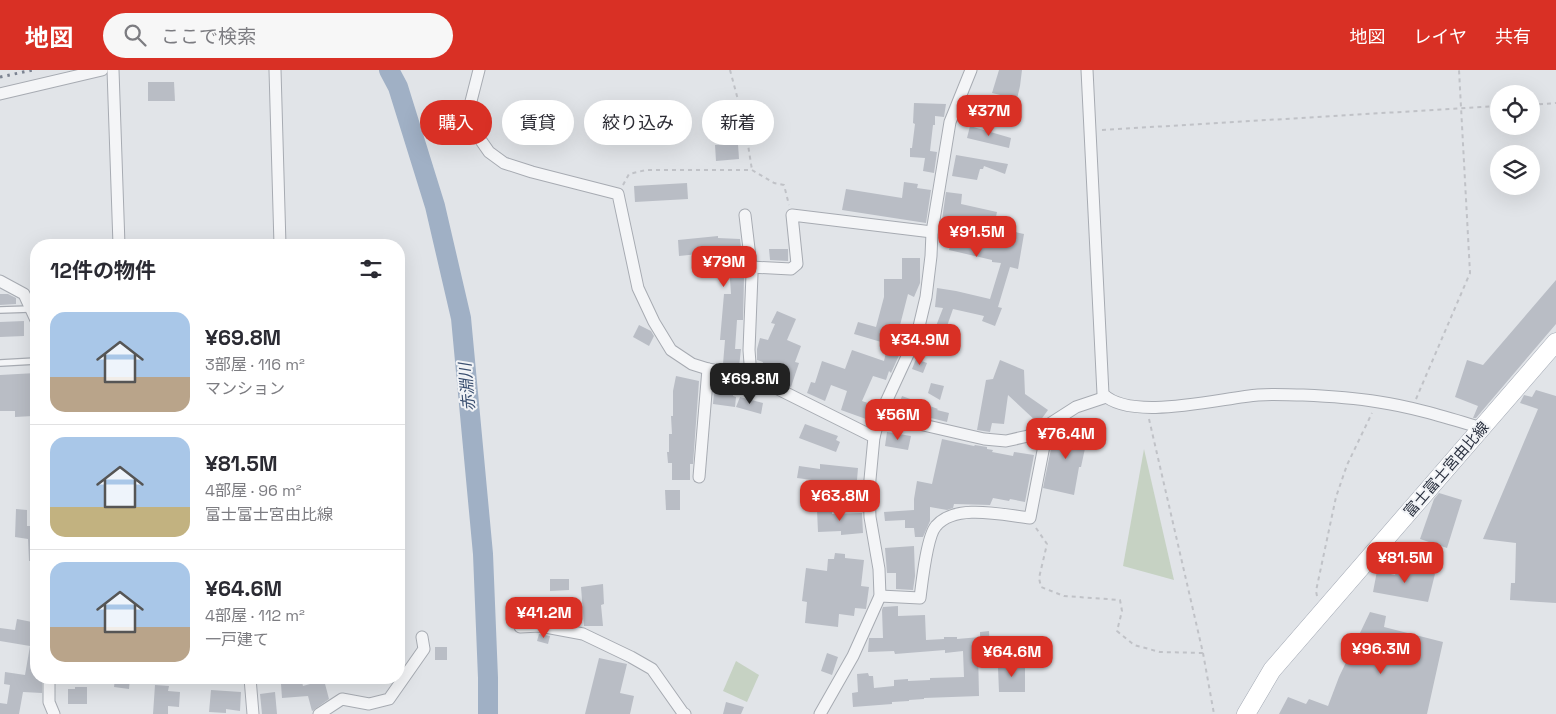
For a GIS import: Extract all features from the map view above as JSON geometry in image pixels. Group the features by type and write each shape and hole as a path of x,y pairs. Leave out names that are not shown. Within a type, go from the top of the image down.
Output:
{"main road":[{"name":"富士富士宮由比線","path":"1246,714 1272,670 1556,342"}],"street":[{"path":"0,94 102,70"},
{"path":"113,70 119,239"},
{"path":"275,70 280,239"},
{"path":"479,70 468,112 476,132 489,152 504,163 618,194 638,288 654,322 671,350 692,364 760,380 874,437"},
{"path":"820,714 853,656 880,596 879,569 870,517 869,490 874,437 880,415 917,336 926,297 932,232 950,122 971,70"},
{"path":"1087,70 1103,394 1109,401 1146,408 1259,395 1305,395 1378,402 1482,428"},
{"path":"744,215 751,267 752,303 749,350 751,377"},
{"path":"751,267 791,269 797,264 792,215 932,232"},
{"path":"0,282 24,294 30,307"},
{"path":"699,477 708,369"},
{"path":"880,415 984,439 1006,441 1028,436 1048,426 1076,407 1106,397"},
{"path":"880,596 920,598 930,542 935,526 951,515 970,512 1030,518 1048,426"},
{"path":"520,627 540,626 583,634 632,657 652,669 685,714"},
{"path":"405,676 424,649 422,637"},
{"path":"49,684 49,702 54,714"},
{"path":"250,684 253,714"},
{"path":"320,714 342,699 369,704 389,699 400,684"}],"lane":[{"path":"0,310 30,309"},
{"path":"0,363 30,361"}],"path":[{"path":"730,70 745,126 752,170"},
{"path":"1412,409 1470,273 1459,70"},
{"path":"1540,104 1556,103"},
{"path":"1091,130 1490,106"},
{"path":"618,194 629,174 646,170 752,170 774,183 784,185 792,215"},
{"path":"1321,613 1316,591 1336,497 1347,465 1378,402"},
{"path":"1146,408 1203,653 1214,714"},
{"path":"1030,518 1047,544 1039,578 1041,587 1064,596 1120,600 1122,611 1117,631 1134,645 1160,652 1203,653"}],"green space":[{"path":"1144,449 1174,580 1123,566"},
{"path":"736,661 759,675 747,702 723,691"}],"building":[{"path":"999,70 1022,70 1017,99 992,93"},
{"path":"148,82 174,82 175,101 148,101"},
{"path":"981,100 997,105 993,115 978,110"},
{"path":"914,103 946,104 944,117 935,116 935,125 933,125 930,151 937,152 934,173 923,171 925,158 910,157 915,124 913,123"},
{"path":"964,107 974,110 971,121 961,117"},
{"path":"970,126 1011,138 1009,148 967,138"},
{"path":"715,145 738,145 739,159 716,161"},
{"path":"956,155 1008,164 1005,174 984,166 983,169 980,169 977,180 952,176"},
{"path":"904,182 918,184 917,188 931,190 926,223 842,210 846,189 902,198"},
{"path":"687,183 688,199 635,202 634,186"},
{"path":"946,192 962,194 961,204 997,212 992,235 1009,238 1011,231 1024,234 1018,269 1010,267 998,307 1002,308 995,326 982,321 984,316 953,309 946,329 936,326 943,308 935,307 937,288 990,299 1001,263 949,250 956,222 942,220"},
{"path":"718,236 718,238 740,239 742,254 741,278 744,278 743,320 737,320 735,349 741,349 739,367 723,364 725,340 720,340 724,294 731,294 729,263 727,263 728,251 679,256 678,240"},
{"path":"769,249 788,249 788,261 770,260"},
{"path":"902,258 920,258 920,283 914,297 908,294 898,333 905,335 901,351 891,373 889,371 886,380 873,376 862,401 871,404 866,419 841,410 847,391 831,385 825,401 807,393 811,382 815,383 822,361 845,369 852,350 884,361 888,344 854,334 858,322 876,327 884,297 884,279 902,279"},
{"path":"1556,280 1556,324 1476,418 1473,418 1478,406 1455,397 1467,360 1483,365"},
{"path":"0,294 8,294 16,298 16,304 0,305"},
{"path":"777,311 796,319 787,340 801,346 795,362 799,363 791,387 760,372 763,362 757,360 760,338 768,340 775,324 771,323"},
{"path":"24,321 24,336 0,337 0,322"},
{"path":"639,325 651,331 654,336 649,346 633,337"},
{"path":"916,359 927,363 923,373 912,369"},
{"path":"1000,360 1024,370 1025,394 1048,410 1040,421 1037,422 1008,395 1004,424 992,423 990,432 977,430 986,380 993,379"},
{"path":"30,373 30,416 15,417 15,411 0,411 0,375"},
{"path":"676,376 699,381 693,464 690,464 690,480 672,480 672,463 668,463 667,452 669,452 669,434 672,434 671,416 673,416 673,391"},
{"path":"931,383 944,386 940,400 928,393"},
{"path":"1536,390 1556,396 1556,603 1510,600 1511,583 1515,583 1516,543 1483,539 1538,409 1520,403 1524,395 1532,397"},
{"path":"714,391 733,393 733,396 736,397 735,407 713,404"},
{"path":"902,396 949,413 947,422 915,414 898,407"},
{"path":"740,397 763,403 761,414 736,407"},
{"path":"805,424 838,436 836,440 840,442 836,452 799,438"},
{"path":"1077,425 1090,425 1074,495 1043,488 1053,439"},
{"path":"887,432 911,436 908,450 885,446"},
{"path":"942,439 987,447 987,449 993,450 992,452 1013,456 1014,452 1034,455 1025,502 993,498 990,505 954,504 953,508 947,510 930,507 930,521 923,537 915,537 914,528 905,528 905,520 885,521 884,512 914,510 917,481 932,484"},
{"path":"820,464 858,468 857,480 862,480 862,497 852,496 853,492 837,490 837,484 819,483 819,481 797,478 799,466 820,469"},
{"path":"665,490 680,490 680,510 666,510"},
{"path":"1439,493 1462,500 1447,548 1420,539 1434,499"},
{"path":"16,509 27,510 27,526 30,526 30,561 28,539 15,537"},
{"path":"832,509 832,514 862,513 863,533 841,535 841,531 818,532 817,510"},
{"path":"914,546 915,576 913,590 896,589 896,573 887,573 885,548"},
{"path":"835,553 845,554 845,558 864,560 861,586 869,587 866,609 855,608 854,616 839,614 838,627 805,623 807,602 802,601 806,568 827,571 828,559 834,559"},
{"path":"1398,566 1435,574 1428,602 1373,592 1377,571 1395,575"},
{"path":"550,579 569,579 569,590 550,591"},
{"path":"603,584 604,604 601,605 603,626 584,626 581,587"},
{"path":"551,602 552,614 531,615 531,603"},
{"path":"898,606 898,616 925,615 926,640 944,639 944,637 957,637 957,639 980,637 980,632 989,631 990,650 978,651 979,696 924,698 892,702 892,704 853,707 852,693 858,692 857,674 868,673 869,676 873,676 874,688 894,686 894,680 908,679 908,681 964,677 963,651 945,653 945,650 895,654 894,651 868,652 869,638 883,638 883,607"},
{"path":"1370,612 1386,616 1384,627 1443,642 1427,714 1279,714 1288,697 1306,704 1309,699 1328,706 1339,677"},
{"path":"17,619 30,622 30,646 0,641 0,628 15,630"},
{"path":"539,634 550,636 548,644 537,641"},
{"path":"30,646 30,684 42,684 42,693 23,692 19,714 0,714 0,703 7,704 10,685 4,684 5,672 25,675"},
{"path":"435,647 447,647 447,660 435,660"},
{"path":"827,653 838,657 832,675 821,671"},
{"path":"599,658 627,664 620,693 634,696 630,714 585,714"},
{"path":"1008,662 1025,662 1025,692 999,692 998,668 1008,668"},
{"path":"114,684 129,684 129,689 114,687"},
{"path":"281,684 302,684 303,686 325,684 329,699 312,711 308,696 282,698"},
{"path":"155,685 169,686 168,691 180,692 179,707 168,706 168,714 153,714"},
{"path":"75,687 87,687 87,704 68,704 68,689 75,689"},
{"path":"211,690 241,692 240,711 226,709 226,713 209,712"},
{"path":"275,692 277,714 262,714 260,694"},
{"path":"726,702 744,707 741,714 723,714"}],"waterway":[{"name":"赤淵川","path":"389,70 398,87 435,206 461,318 483,554 488,714"}],"railway":[{"path":"0,77 33,70"}]}
